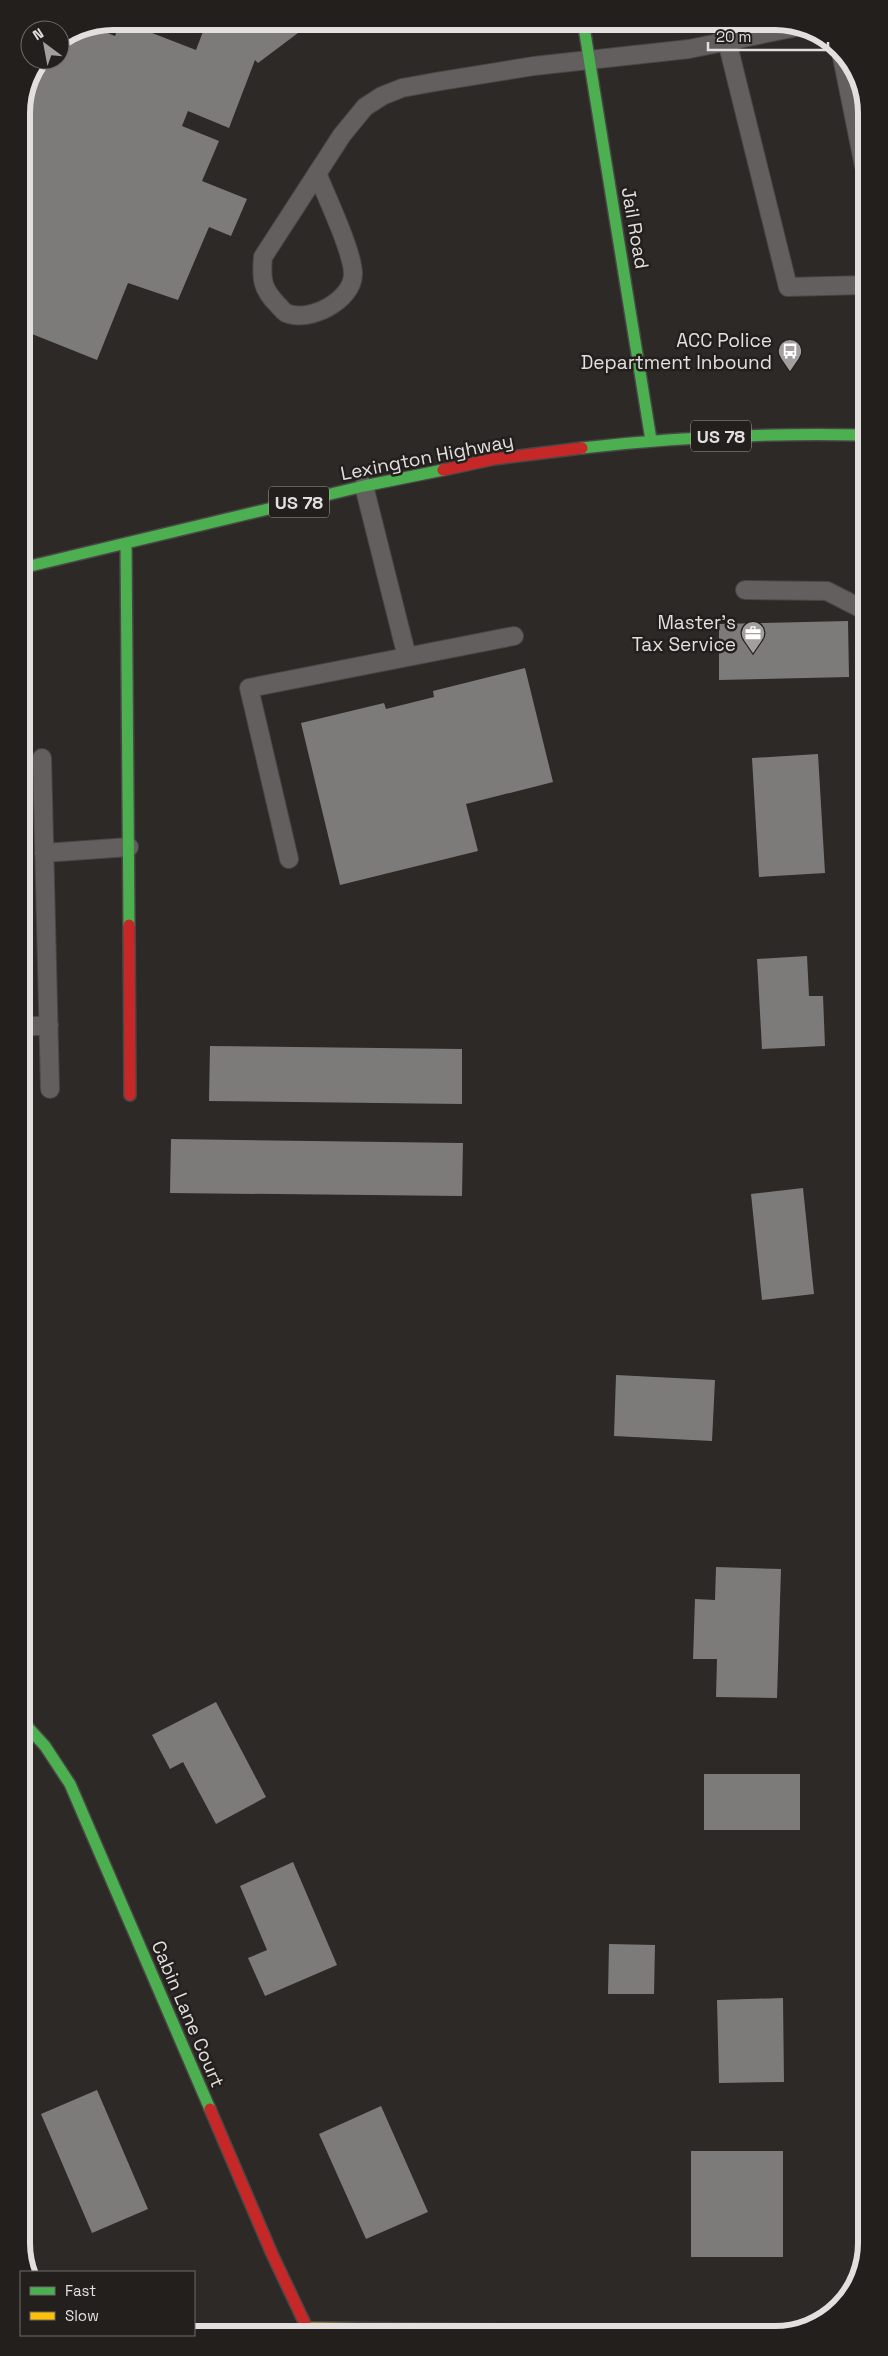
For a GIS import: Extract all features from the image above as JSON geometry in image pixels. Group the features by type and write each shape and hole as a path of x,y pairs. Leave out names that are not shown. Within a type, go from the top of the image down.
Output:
{"main road":[{"name":"Jail Road","path":"584,30 591,62 651,440"},
{"name":"US 78","path":"651,440 788,433 858,436"},
{"name":"Lexington Highway","path":"30,566 364,486 494,459 651,440"},
{"path":"126,543 130,1095"},
{"name":"Cabin Lane Court","path":"30,1730 45,1746 70,1784 272,2254 301,2326"}],"lane":[{"path":"724,30 788,288 858,285"},
{"path":"317,173 349,254 354,275 346,295 328,309 307,315 286,313 267,294 261,276 263,257 317,173 353,121 365,107 382,96 402,88 435,82 534,66 591,62 727,42 782,30"},
{"path":"844,67 858,136"},
{"path":"364,486 407,657"},
{"path":"745,590 828,592 858,607"},
{"path":"289,859 249,688 514,636"},
{"path":"42,758 50,1089"},
{"path":"44,853 129,847"},
{"path":"30,1026 49,1025"}],"building":[{"path":"117,30 144,30 196,50 204,30 302,30 258,63 255,60 229,128 188,111 182,126 219,141 202,181 247,199 231,236 209,227 178,300 128,283 97,360 30,333 30,107 36,81 42,70 70,70 70,42 81,36 103,31 115,36"},
{"path":"848,621 849,677 719,680 719,624"},
{"path":"525,668 553,782 466,804 478,851 340,885 301,723 384,703 386,709 434,697 433,691"},
{"path":"818,754 825,873 759,877 752,758"},
{"path":"807,956 809,996 823,996 825,1046 762,1049 757,959"},
{"path":"210,1046 462,1049 462,1104 209,1101"},
{"path":"171,1139 463,1143 462,1196 170,1193"},
{"path":"803,1188 814,1294 762,1300 751,1194"},
{"path":"616,1375 715,1380 712,1441 614,1436"},
{"path":"716,1567 781,1569 777,1698 716,1697 717,1659 693,1659 695,1599 715,1600"},
{"path":"216,1702 266,1797 216,1824 183,1762 170,1769 152,1735"},
{"path":"704,1774 800,1774 800,1830 704,1830"},
{"path":"293,1862 337,1965 265,1996 248,1958 267,1950 240,1886"},
{"path":"609,1944 655,1945 654,1994 608,1994"},
{"path":"783,1998 784,2082 719,2083 717,2000"},
{"path":"97,2090 148,2209 92,2233 41,2114"},
{"path":"381,2106 428,2212 366,2239 319,2134"},
{"path":"691,2151 783,2151 783,2257 691,2257"}],"traffic: fast":[{"path":"584,30 651,440"},
{"path":"582,448 652,441 723,437 858,435"},
{"path":"30,566 364,486 443,470"},
{"path":"126,543 129,925"},
{"path":"30,1730 45,1746 70,1784 210,2109"}],"traffic: jam":[{"path":"443,470 494,459 582,448"},
{"path":"129,925 130,1095"},
{"path":"210,2109 272,2254 306,2326"}],"place":[{"name":"ACC Police Department Inbound","path":"790,372"},
{"name":"Master's Tax Service","path":"753,654"}]}
